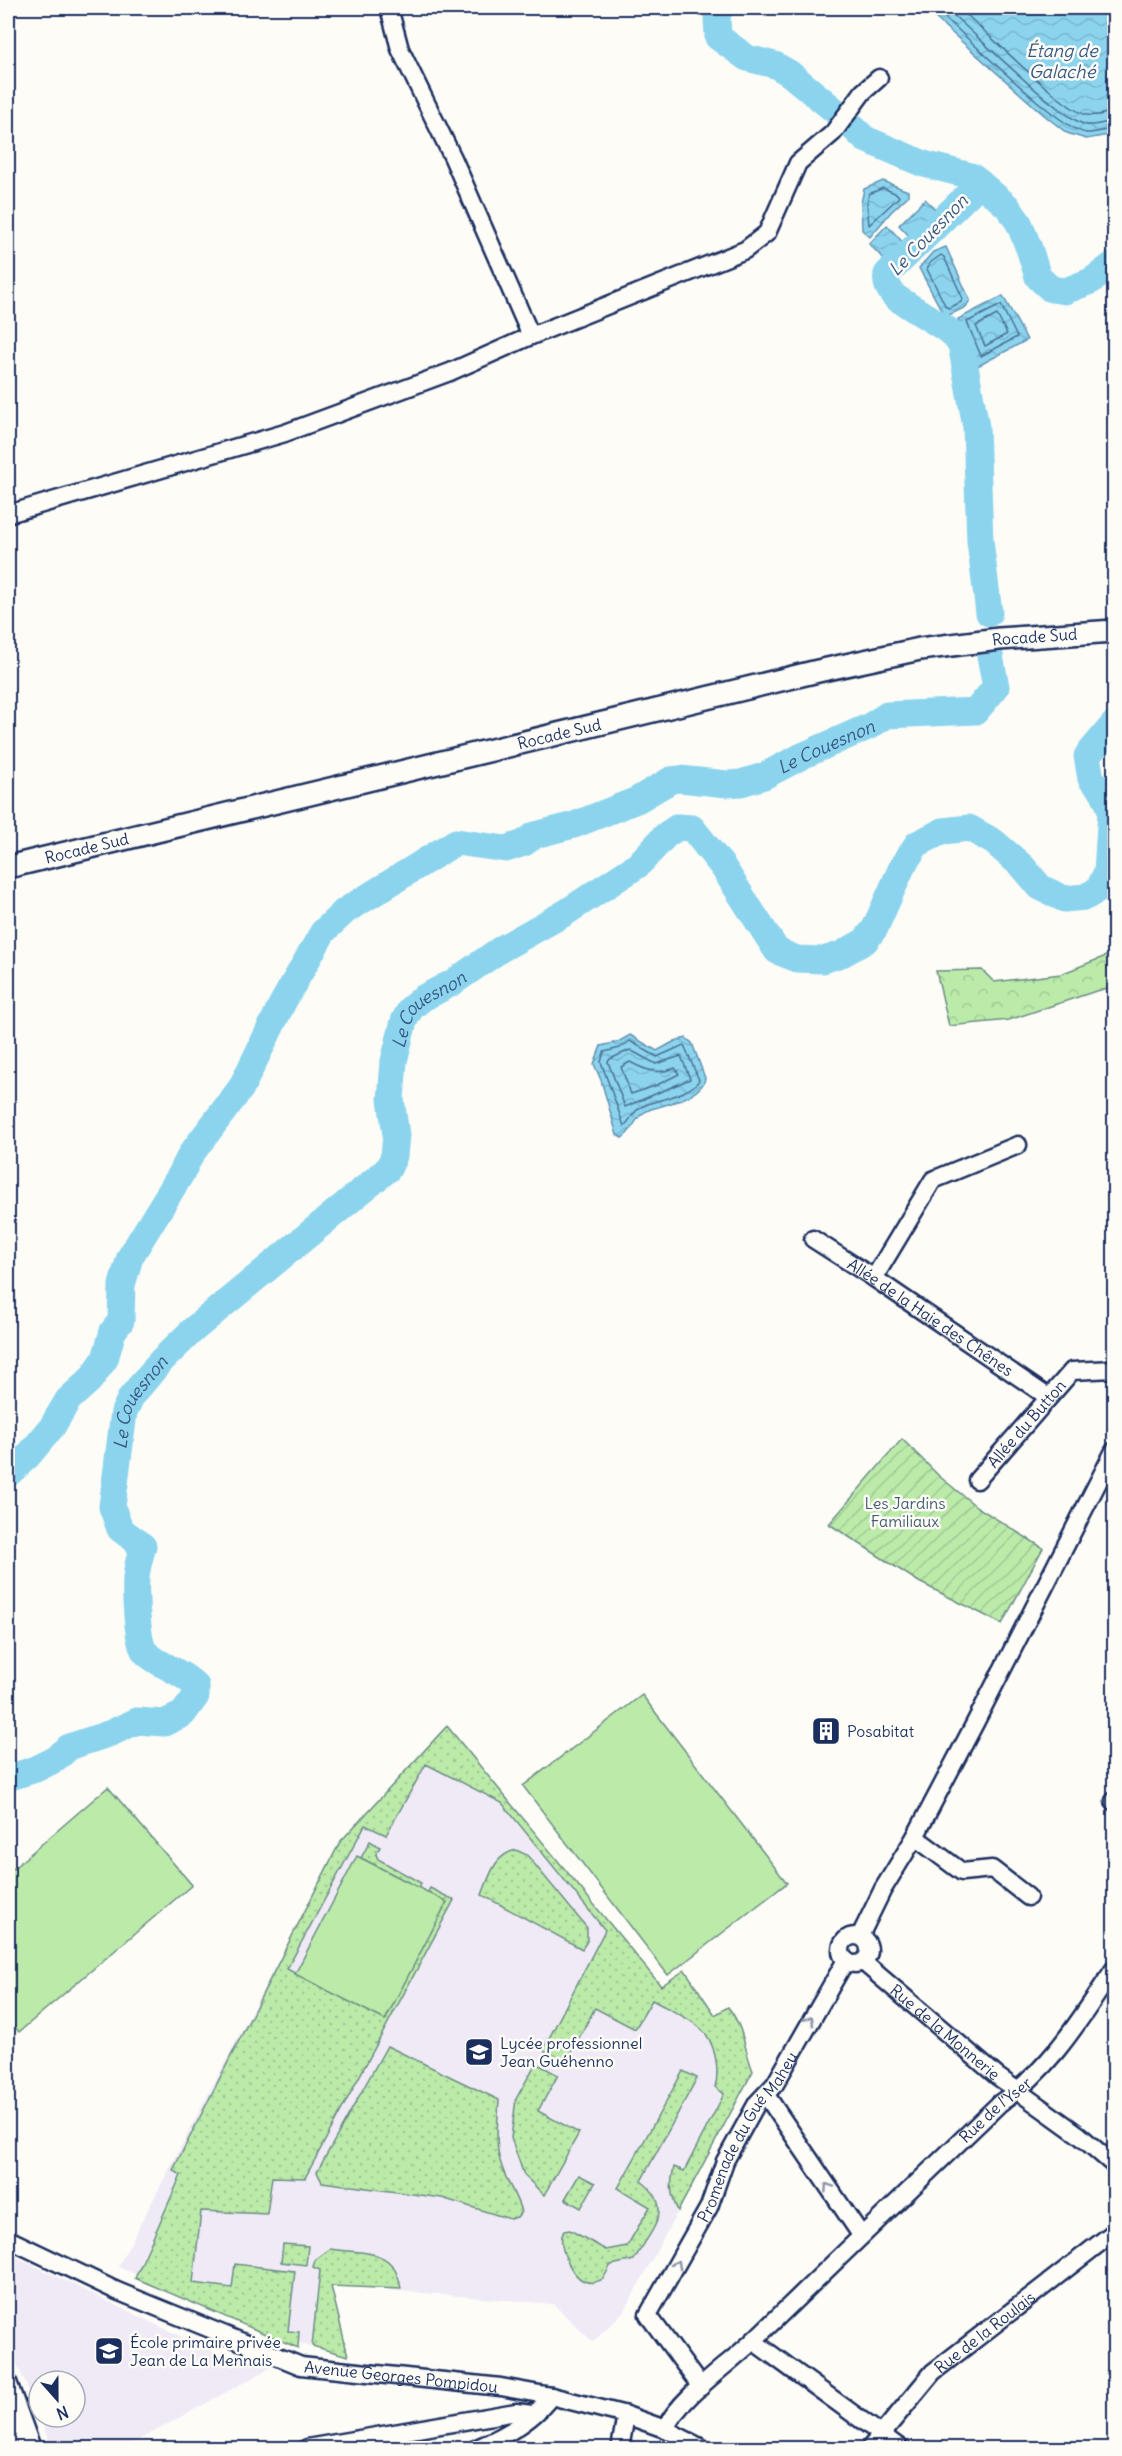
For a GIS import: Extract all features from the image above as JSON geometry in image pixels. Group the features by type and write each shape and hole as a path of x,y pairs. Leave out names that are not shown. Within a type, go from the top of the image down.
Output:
{"main road":[{"name":"Rocade Sud","path":"8,867 829,668 920,650 999,639 1114,631"}],"street":[{"path":"389,8 400,49 453,158 531,336"},
{"path":"8,514 285,432 450,372 531,336 745,250 767,232 798,163 833,133 863,92 879,78"},
{"path":"874,1278 933,1180 1018,1145"},
{"name":"Allée de la Haie des Chênes","path":"813,1239 1048,1396"},
{"name":"Allée du Button","path":"977,1480 1072,1371 1114,1369"},
{"path":"860,1936 883,1889 915,1837 1114,1451"},
{"path":"915,1837 962,1872 992,1869 1028,1897"},
{"path":"860,1936 869,1945 869,1951 863,1962 854,1964 846,1960 841,1950 842,1945 849,1937 860,1936"},
{"name":"Promenade du Gué Maheu","path":"701,2387 648,2315 709,2207 725,2161 758,2103 775,2084 846,1960"},
{"name":"Rue de la Monnerie","path":"863,1962 997,2076 1079,2135 1114,2164"},
{"name":"Rue de l'Yser","path":"665,2429 669,2420 701,2387 753,2341 1000,2103 1026,2085 1065,2041 1114,1969"},
{"path":"766,2095 861,2235"},
{"name":"Rue de la Roulais","path":"870,2448 933,2372 1114,2232"},
{"name":"Avenue Georges Pompidou","path":"8,2239 117,2291 301,2366 501,2387 551,2396 626,2415 665,2429 702,2448"},
{"path":"753,2341 900,2448"},
{"path":"8,2382 32,2448"},
{"path":"477,2448 509,2432 544,2406 551,2396"},
{"path":"306,2448 516,2412 532,2414"},
{"path":"623,2448 621,2443 626,2415"},
{"path":"8,2424 17,2448"}],"shaded area":[{"name":"Lycée professionnel Jean Guéhenno","path":"447,1726 661,1986 685,1970 746,2084 625,2310 593,2342 553,2304 331,2285 348,2356 305,2345 118,2267 340,1842"},
{"name":"École primaire privée Jean de La Mennais","path":"8,2253 211,2351 272,2367 124,2448 51,2448 44,2429 87,2429 87,2369 27,2369 27,2387 8,2350"}],"green space":[{"path":"1114,955 1114,988 1096,991 1009,1020 949,1026 936,971 982,970 994,982 1061,974"},
{"name":"Les Jardins Familiaux","path":"902,1439 939,1476 977,1507 1043,1548 1002,1624 919,1582 829,1524"},
{"path":"642,1695 787,1883 668,1975 523,1786"},
{"path":"447,1726 661,1986 685,1970 715,2015 728,2007 741,2030 753,2071 678,2211 673,2200 672,2189 674,2167 684,2171 724,2094 715,2087 717,2072 710,2041 696,2025 652,2000 635,2029 595,2008 566,2062 543,2050 605,1930 502,1803 426,1764 386,1835 365,1825 287,1969 385,2020 446,1902 428,1892 430,1888 454,1900 305,2178 272,2177 267,2214 201,2211 193,2283 232,2288 235,2264 295,2271 288,2331 299,2332 298,2348 135,2278 181,2175 173,2170 340,1842"},
{"path":"108,1787 192,1885 19,2032 8,2019 8,1873"},
{"path":"370,1841 380,1847 376,1854 378,1859 421,1883 419,1888 361,1858"},
{"path":"516,1850 527,1855 587,1928 587,1941 582,1949 482,1895 490,1873 498,1861"},
{"path":"357,1856 447,1902 385,2020 295,1974"},
{"path":"387,2046 499,2100 498,2151 504,2173 521,2212 517,2217 510,2219 442,2198 322,2182 317,2172"},
{"path":"536,2063 558,2075 538,2111 579,2133 544,2195 524,2175 511,2138 516,2099"},
{"path":"683,2071 697,2078 641,2181 652,2191 657,2201 659,2210 653,2229 634,2260 611,2265 601,2280 584,2281 574,2272 566,2259 562,2243 564,2231 570,2230 606,2250 627,2246 650,2207 618,2188"},
{"path":"579,2175 595,2183 581,2208 565,2199"},
{"path":"283,2244 308,2246 306,2265 281,2262"},
{"path":"330,2249 366,2253 385,2259 398,2275 401,2289 331,2286 348,2356 312,2346 320,2270 313,2267 315,2260"}],"water":[{"name":"Étang de Galaché","path":"924,8 1114,8 1114,134 1086,139 1067,133"},
{"path":"883,181 908,191 908,196 870,237 862,230 861,203 864,189"},
{"path":"925,199 937,211 911,238 899,225"},
{"path":"887,225 907,247 890,265 869,244"},
{"path":"946,247 970,300 966,307 945,317 919,268 933,252"},
{"path":"1003,296 1027,340 978,366 958,319"},
{"path":"630,1035 657,1051 686,1038 692,1043 705,1078 703,1084 691,1095 645,1112 622,1138 617,1135 594,1064 601,1046 618,1042"}],"waterway":[{"name":"Le Couesnon","path":"720,8 717,17 718,37 747,58 775,65 789,73 839,114 865,139 924,164 971,176 980,183 1007,206 1019,223 1038,277 1051,289 1065,291 1091,281 1114,264"},
{"name":"Le Couesnon","path":"980,183 887,274 887,281 895,297 951,332 961,344 976,427 980,541 989,613"},
{"name":"Le Couesnon","path":"8,1474 28,1456 52,1427 68,1400 90,1380 105,1359 113,1331 121,1321 122,1285 130,1257 191,1154 241,1088 283,1002 323,932 345,911 456,842 506,849 524,843 535,835 574,825 637,800 671,780 727,784 741,783 764,776 802,756 870,726 887,715 976,711 996,687 990,656"},
{"name":"Le Couesnon","path":"8,1778 36,1769 56,1759 69,1747 111,1733 137,1721 164,1723 183,1714 196,1696 196,1686 190,1680 151,1657 142,1647 137,1617 136,1585 143,1546 120,1529 112,1507 124,1412 131,1397 160,1362 194,1329 388,1169 394,1156 396,1135 391,1099 394,1061 404,1021 411,1008 423,998 452,983 501,949 565,913 638,865 666,835 678,827 692,828 723,867 777,951 797,959 823,960 842,954 865,941 875,928 902,867 917,844 943,831 969,828 994,842 1023,867 1040,887 1064,899 1085,897 1098,890 1107,872 1111,810 1103,791 1091,779 1087,756 1114,724"}],"place":[{"name":"Posabitat","path":"826,1731"},
{"name":"Lycée professionnel Jean Guéhenno","path":"479,2052"},
{"name":"École primaire privée Jean de La Mennais","path":"109,2351"}]}
